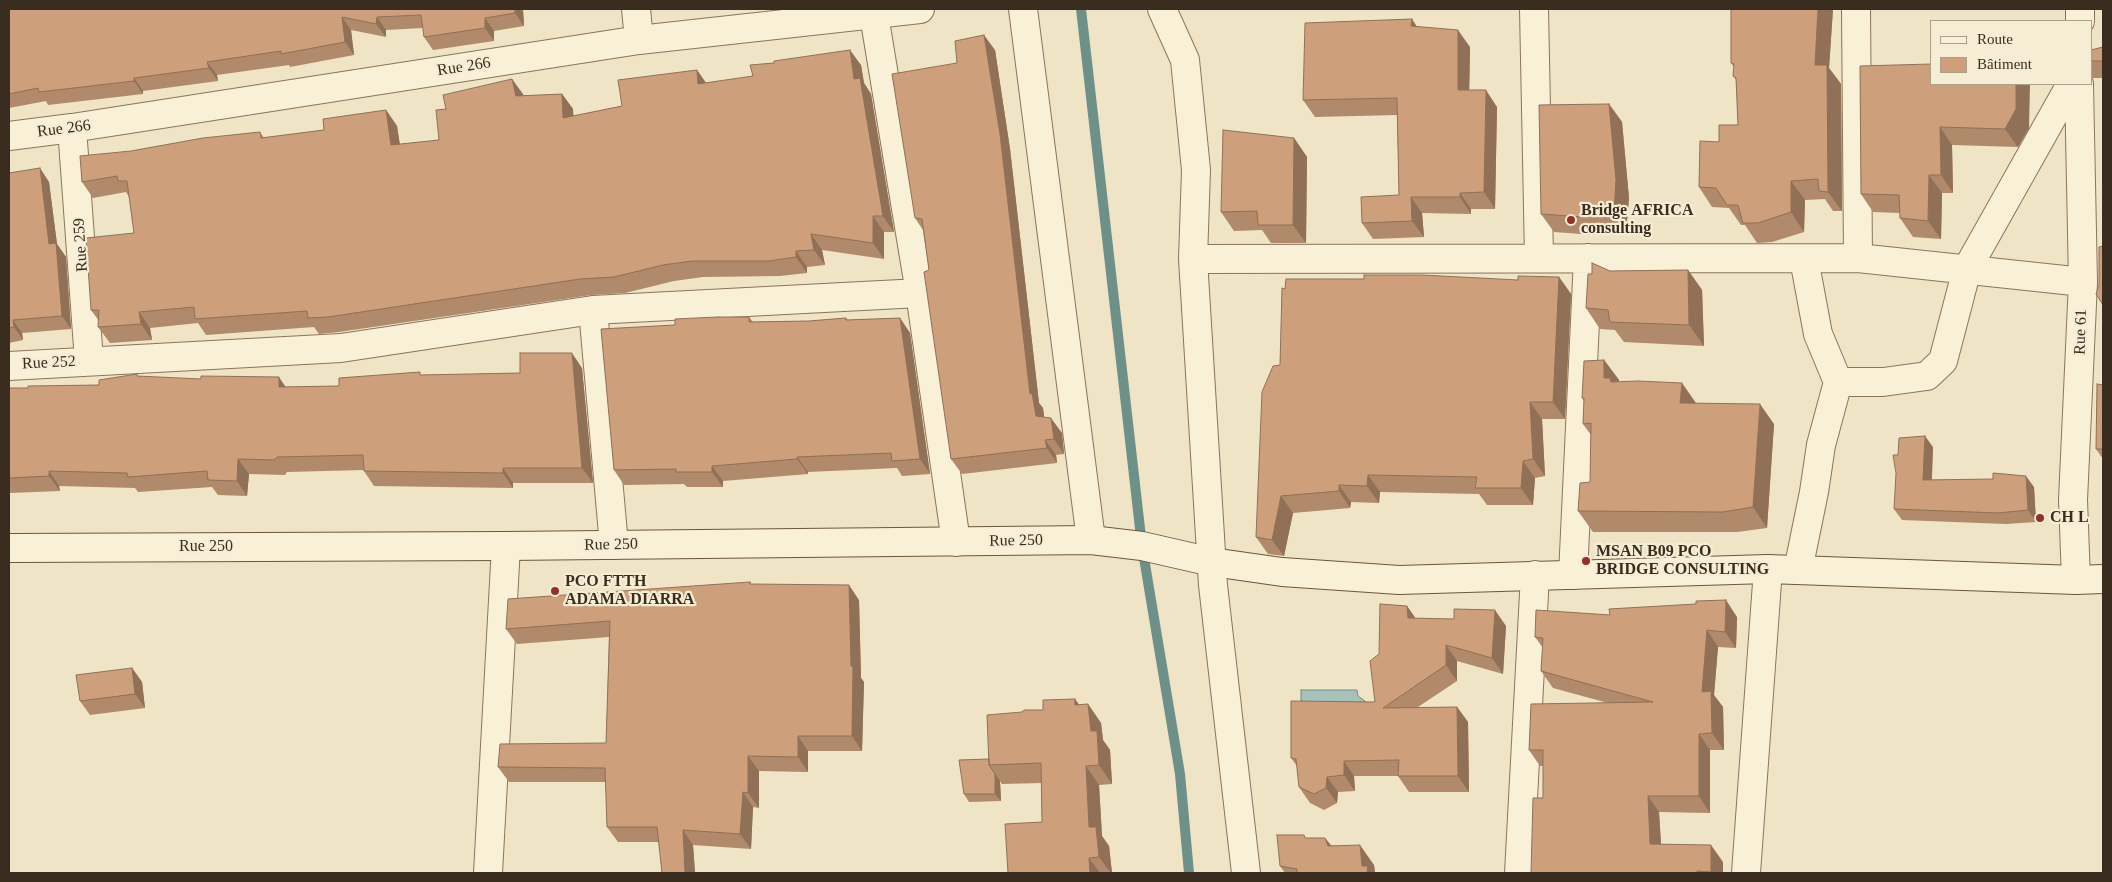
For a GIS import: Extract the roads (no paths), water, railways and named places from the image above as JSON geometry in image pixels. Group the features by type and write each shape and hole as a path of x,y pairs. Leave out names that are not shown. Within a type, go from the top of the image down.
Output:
{"street":[{"path":"636,9 639,40"},
{"name":"Rue 266","path":"9,136 72,128 639,40 872,11 920,9"},
{"path":"1023,9 1091,540"},
{"path":"1162,9 1185,60 1196,170 1193,259 1212,562 1246,873"},
{"path":"1534,9 1539,258"},
{"path":"1856,9 1858,258"},
{"path":"872,11 920,293 956,542"},
{"path":"1838,382 1883,382 1927,376 1943,361 1967,269 2070,85"},
{"name":"Rue 61","path":"2076,580 2073,500 2083,282 2093,251 2079,85"},
{"name":"Rue 259","path":"72,128 89,361"},
{"path":"1573,575 1588,258"},
{"path":"1798,570 1814,492 1821,445 1838,382 1818,334 1804,258"},
{"path":"1193,259 1858,258 2083,282"},
{"name":"Rue 252","path":"9,366 341,348 593,310 920,293"},
{"path":"593,310 614,545"},
{"name":"Rue 250","path":"9,548 506,546 1091,540 1142,546 1212,562 1282,572 1399,580 1768,569 2076,580 2103,579"},
{"path":"488,873 506,546"},
{"path":"1746,873 1768,569"},
{"path":"1519,873 1535,575"}],"water":[{"path":"1301,690 1357,690 1358,696 1365,701 1366,707 1301,714"}],"waterway":[{"path":"1081,9 1142,546 1180,774 1189,873"}],"place":[{"name":"Bridge AFRICA consulting","path":"1571,220"},
{"name":"CH L","path":"2040,518"},
{"name":"MSAN B09 PCO BRIDGE CONSULTING","path":"1586,561"},
{"name":"PCO FTTH ADAMA DIARRA","path":"555,591"}]}
